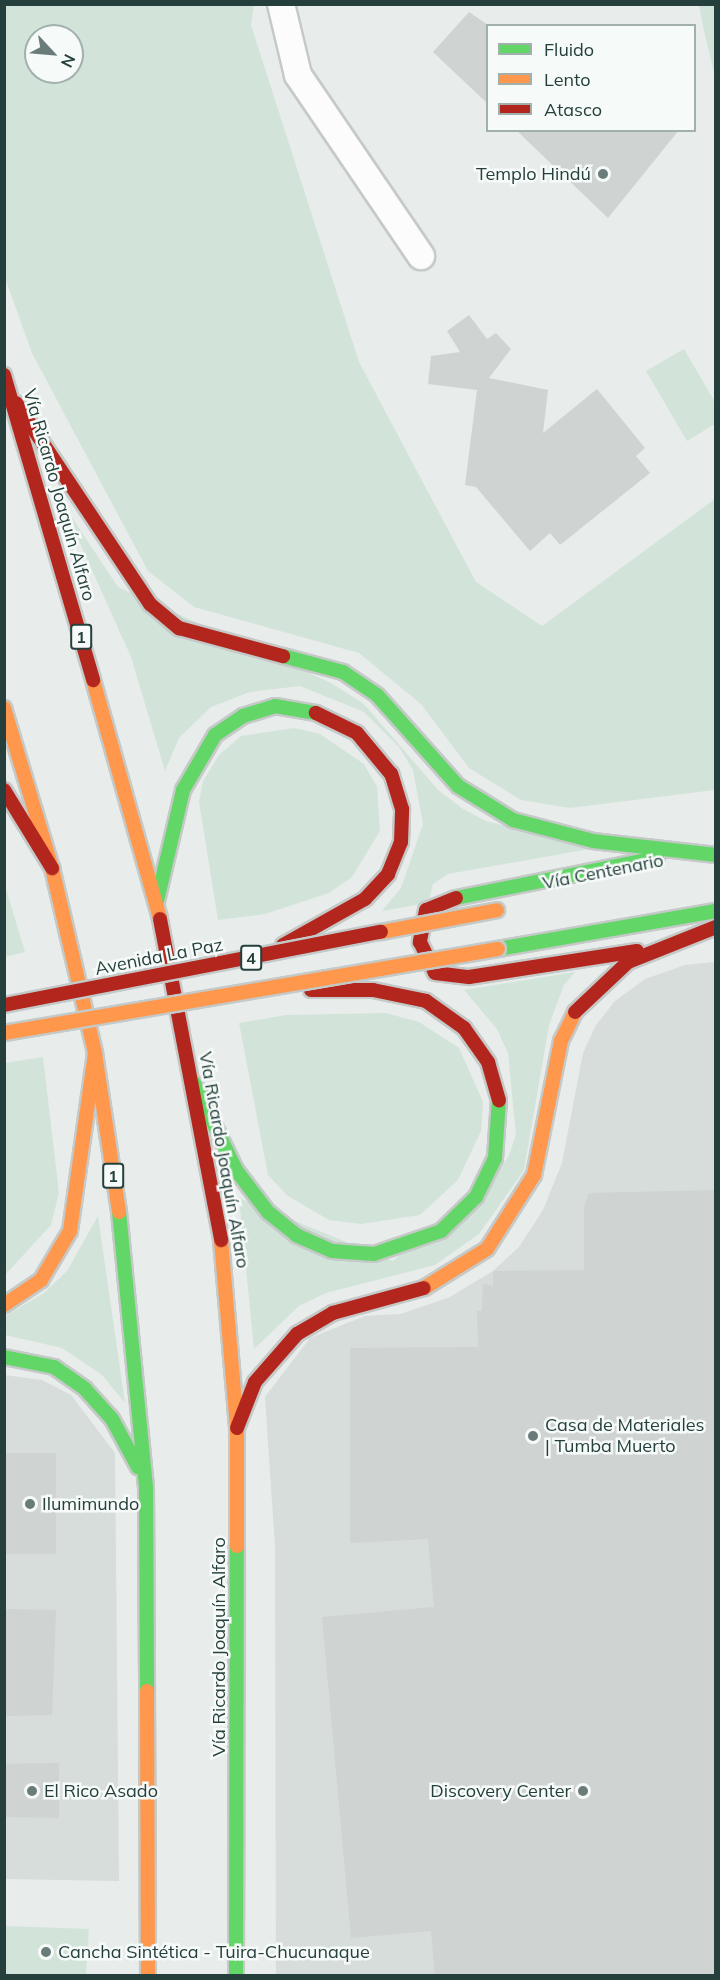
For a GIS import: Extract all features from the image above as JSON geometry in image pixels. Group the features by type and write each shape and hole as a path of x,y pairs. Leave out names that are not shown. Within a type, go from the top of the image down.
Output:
{"main road":[{"name":"Vía Ricardo Joaquín Alfaro","path":"4,375 16,402 157,900 194,1083 225,1263 237,1428 236,1976"},
{"path":"16,402 125,573 162,616 198,636 307,658 343,672 377,696 458,786 502,815 561,835 676,854 716,855"},
{"path":"157,900 183,790 215,735 243,716 274,706 324,714 357,733 381,758 398,792 401,842 384,879 350,911 260,956"},
{"name":"1","path":"4,708 51,867 95,1053 130,1286 146,1488"},
{"path":"4,790 51,867"},
{"path":"670,945 469,977 435,974 420,942 426,910 441,901 676,854"},
{"name":"Avenida La Paz","path":"4,1005 503,909"},
{"name":"4","path":"4,1033 716,911"},
{"path":"237,1428 255,1382 297,1334 333,1313 397,1297 449,1277 501,1235 540,1157 567,1024 610,976 670,945 716,927"},
{"path":"194,1083 236,1170 283,1225 332,1251 374,1254 400,1250 441,1231 476,1197 488,1177 500,1134 501,1108 483,1053 464,1028 426,1001 373,990 261,989"},
{"path":"4,1305 41,1280 70,1231 95,1053"},
{"path":"4,1357 54,1367 85,1389 123,1436 146,1488 148,1976"}],"street":[{"path":"281,4 298,75 421,256"}],"shaded area":[{"path":"715,962 715,1975 276,1975 275,1547 265,1397 310,1338 365,1316 401,1314 450,1297 493,1271 519,1247 543,1210 562,1163 583,1053 596,1025 615,1001 645,979 685,965"},
{"path":"4,1375 42,1380 71,1395 115,1453 119,1881 5,1879"}],"green space":[{"path":"5,4 254,5 251,25 359,362 476,582 542,626 715,499 715,790 570,808 521,800 469,768 421,704 359,653 194,607 148,571 32,353 5,278"},
{"path":"699,5 715,5 715,77 703,26"},
{"path":"684,349 716,404 715,424 687,441 646,371"},
{"path":"61,501 118,587 331,683 364,704 438,790 463,809 486,821 595,848 448,874 433,884 428,903 382,911 401,888 423,824 413,770 399,747 364,712 300,686 250,692 211,707 179,738 165,771 131,657"},
{"path":"294,728 320,734 364,764 377,787 380,831 352,877 329,893 265,914 218,920 199,802 203,781 219,755 241,736"},
{"path":"4,882 25,952 5,957 4,957"},
{"path":"575,972 564,985 549,1025 524,1170 479,1234 435,1265 326,1293 299,1306 254,1349 239,1198 393,1261 508,1158 516,1135 508,1053 497,1029 464,990"},
{"path":"386,1013 419,1022 459,1048 483,1102 481,1131 458,1180 420,1215 361,1224 329,1220 288,1196 268,1175 239,1023 286,1015"},
{"path":"43,1057 59,1193 51,1225 5,1275 5,1063"},
{"path":"98,1216 125,1403 102,1375 62,1348 5,1335 5,1316 44,1293 67,1271"},
{"name":"Cancha Sintética - Tuira-Chucunaque","path":"5,1926 89,1929 86,1975 5,1975"}],"building":[{"path":"469,12 487,24 486,102 433,52"},
{"name":"Templo Hindú","path":"518,132 677,132 608,218"},
{"path":"469,315 487,339 496,333 511,349 489,378 548,390 543,433 597,389 645,448 636,456 650,473 560,545 550,533 530,551 476,487 465,485 477,390 428,384 431,356 460,352 447,331"},
{"path":"716,1190 716,1976 435,1976 431,1931 351,1938 322,1617 434,1607 428,1539 350,1543 350,1348 478,1347 477,1311 482,1311 483,1284 493,1286 493,1271 584,1270 584,1206 589,1193"},
{"name":"Ilumimundo","path":"4,1453 56,1453 56,1554 4,1554"},
{"path":"4,1609 56,1610 52,1715 4,1716"},
{"name":"El Rico Asado","path":"59,1763 59,1818 4,1817 4,1764"}],"traffic: fast":[{"path":"283,656 343,672 377,695 458,786 513,820 593,841 716,855"},
{"path":"157,901 183,790 215,735 243,716 275,706 316,713"},
{"path":"456,898 657,858"},
{"path":"498,949 716,911"},
{"path":"194,1083 236,1170 268,1212 296,1235 332,1251 374,1254 441,1231 476,1197 495,1158 499,1100"},
{"path":"119,1212 146,1488 147,1691"},
{"path":"4,1357 54,1367 85,1389 112,1419 138,1467"},
{"path":"236,1976 237,1546"}],"traffic: slow":[{"path":"93,680 160,919"},
{"path":"4,708 52,868 95,1053 119,1212"},
{"path":"381,932 497,910"},
{"path":"4,1033 498,949"},
{"path":"424,1288 487,1249 534,1175 561,1041 575,1012"},
{"path":"4,1305 41,1280 70,1231 95,1053"},
{"path":"221,1240 237,1428 237,1546"},
{"path":"147,1691 148,1976"}],"traffic: jam":[{"path":"4,375 93,680"},
{"path":"16,403 150,604 179,628 283,656"},
{"path":"283,945 365,899 388,874 401,842 402,809 391,774 357,733 316,713"},
{"path":"4,790 52,868"},
{"path":"456,898 426,910 420,942 435,973 469,977 637,951"},
{"path":"160,919 221,1240"},
{"path":"575,1012 628,962 716,927"},
{"path":"4,1005 381,932"},
{"path":"311,990 373,990 426,1001 464,1028 488,1062 499,1100"},
{"path":"237,1428 255,1382 297,1334 333,1313 424,1288"}],"place":[{"name":"Templo Hindú","path":"603,174"},
{"name":"Casa de Materiales | Tumba Muerto","path":"533,1436"},
{"name":"Ilumimundo","path":"30,1504"},
{"name":"El Rico Asado","path":"32,1791"},
{"name":"Discovery Center","path":"583,1791"},
{"name":"Cancha Sintética - Tuira-Chucunaque","path":"46,1952"}]}
